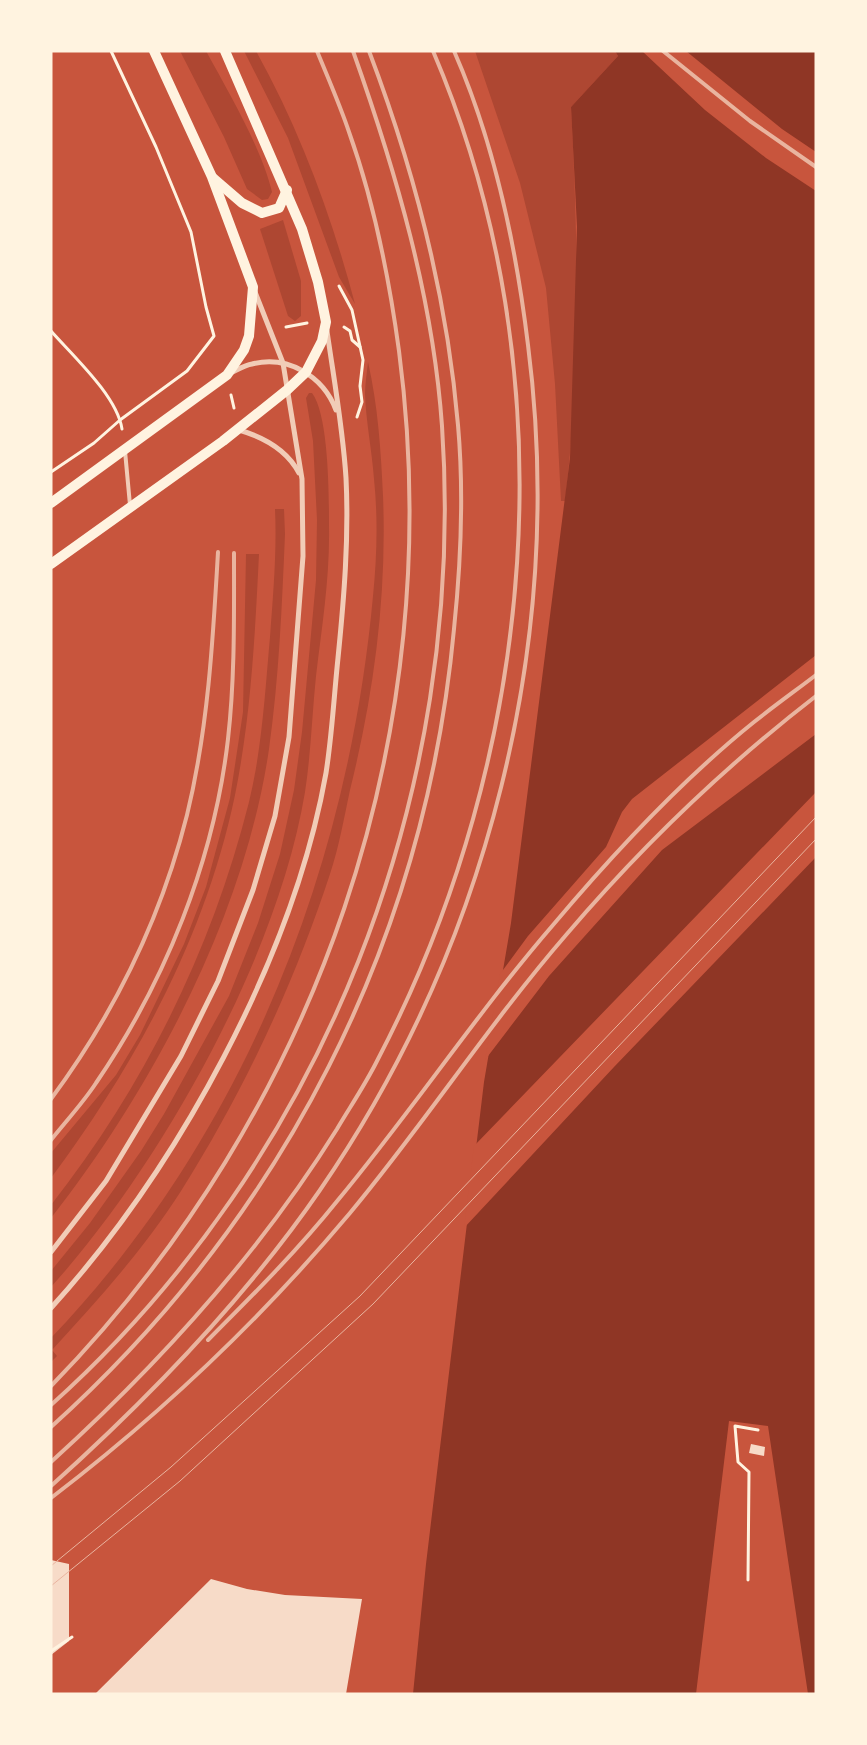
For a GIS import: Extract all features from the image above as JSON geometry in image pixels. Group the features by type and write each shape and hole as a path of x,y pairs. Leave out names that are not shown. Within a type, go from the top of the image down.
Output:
{"main road":[{"path":"51,503 125,451 227,374 244,350 249,336 254,287 212,177 154,51"},
{"path":"51,564 239,430 306,372 318,351 326,326 318,282 302,229 287,190 225,51"},
{"path":"212,177 242,203 262,214 279,208 287,190"}],"street":[{"path":"51,1252 106,1180 181,1056 218,981 254,890 275,816 289,737 303,556 302,479 283,363 254,287"},
{"path":"51,1308 120,1224 184,1129 245,1012 290,903 309,845 326,772 345,594 346,478 326,326"},
{"path":"227,374 250,364 283,363 306,372 327,391 340,422"},
{"path":"239,430 266,440 288,458 302,479"}],"lane":[{"path":"125,451 130,508"}],"path":[{"path":"51,472 94,443 120,420 186,371 214,336 191,232 156,147 111,51"},
{"path":"51,331 103,390 120,420 125,451"},
{"path":"231,394 234,409"},
{"path":"748,1580 749,1472 738,1462 735,1426 758,1430"},
{"path":"51,1651 72,1637"}],"shaded area":[{"path":"180,51 206,51 243,120 260,157 272,192 268,199 262,200 247,189 224,137"},
{"path":"244,51 256,51 301,143 336,239 355,304 339,277 288,138"},
{"path":"475,51 615,51 618,56 571,107 577,304 574,403 565,501 561,501 555,384 546,288 520,183"},
{"path":"615,51 816,51 816,1694 808,1694 768,1426 729,1421 696,1694 413,1694 426,1564 484,1082 511,923 570,458 577,227 571,107 618,56"},
{"path":"283,220 301,281 301,316 295,321 288,316 260,229"},
{"path":"368,362 377,412 382,479 384,533 381,607 366,717 330,874 316,916 283,997 226,1115 167,1212 136,1254 52,1350 57,1356 51,1362 51,1338 119,1260 179,1176 231,1087 275,994 311,898 339,799 360,698 373,596 376,522 373,468 365,394"},
{"path":"309,393 312,393 318,404 325,437 328,477 329,545 327,583 307,777 291,855 270,921 242,988 210,1055 173,1120 134,1181 93,1237 51,1287 51,1271 90,1223 141,1151 164,1114 229,996 258,923 280,854 294,790 302,732 316,580 317,520 313,441 306,398"},
{"path":"275,509 284,509 285,534 278,668 269,749 257,811 239,874 216,936 189,997 158,1056 125,1113 89,1167 51,1218 51,1205 85,1159 116,1112 145,1064 171,1014 216,910 234,857 249,802 260,741 273,589"},
{"path":"246,554 259,554 252,675 235,795 222,847 206,898 164,996 112,1090 51,1178 51,1153 116,1075 140,1035 184,944 206,887 230,798 243,712"}],"pier":[{"path":"642,51 686,51 782,129 816,152 816,191 766,158 705,110"},
{"path":"816,655 816,734 662,850 549,976 485,1060 500,974 528,936 606,847 622,812 632,799"},
{"path":"816,792 816,857 614,1067 464,1228 474,1146"}],"building":[{"path":"751,1444 765,1447 764,1456 749,1453"},
{"path":"51,1560 69,1564 69,1641 51,1655"},
{"path":"211,1579 247,1589 285,1595 362,1599 346,1694 95,1694"}],"tram line":[{"path":"51,1566 171,1467 360,1296 816,817"},
{"path":"51,1586 180,1481 373,1304 816,839"}],"railway":[{"path":"51,1386 145,1278 225,1162 292,1038 344,908 382,773 403,635 409,494 399,351 385,268 366,185 338,102 317,51"},
{"path":"51,1405 147,1307 231,1200 302,1084 359,961 402,832 430,699 444,563 442,426 430,330 410,236 384,143 353,51"},
{"path":"51,1427 134,1346 208,1258 273,1165 329,1067 375,963 411,856 438,744 454,629 458,578 461,527 458,425 446,330 427,235 401,142 369,51"},
{"path":"51,1462 131,1386 206,1305 275,1220 307,1175 377,1061 431,942 473,819 502,691 517,562 518,431 505,302 477,175 433,51"},
{"path":"51,1486 124,1418 194,1346 260,1270 320,1190 379,1095 429,996 470,893 501,787 523,678 535,567 537,456 528,345 510,233 502,196 481,122 454,51"},
{"path":"663,51 750,121 816,167"},
{"path":"51,1099 95,1033 133,964 164,891 176,853 194,783 205,717 212,651 218,552"},
{"path":"51,1140 96,1083 144,1004 183,919 198,875 221,785 228,739 233,669 234,553"},
{"path":"208,1340 275,1272 323,1219 525,958 599,872 649,819 727,744 816,675"},
{"path":"51,1498 132,1433 245,1328 316,1252 378,1179 510,1003 595,902 654,839 716,780 816,696"}]}
